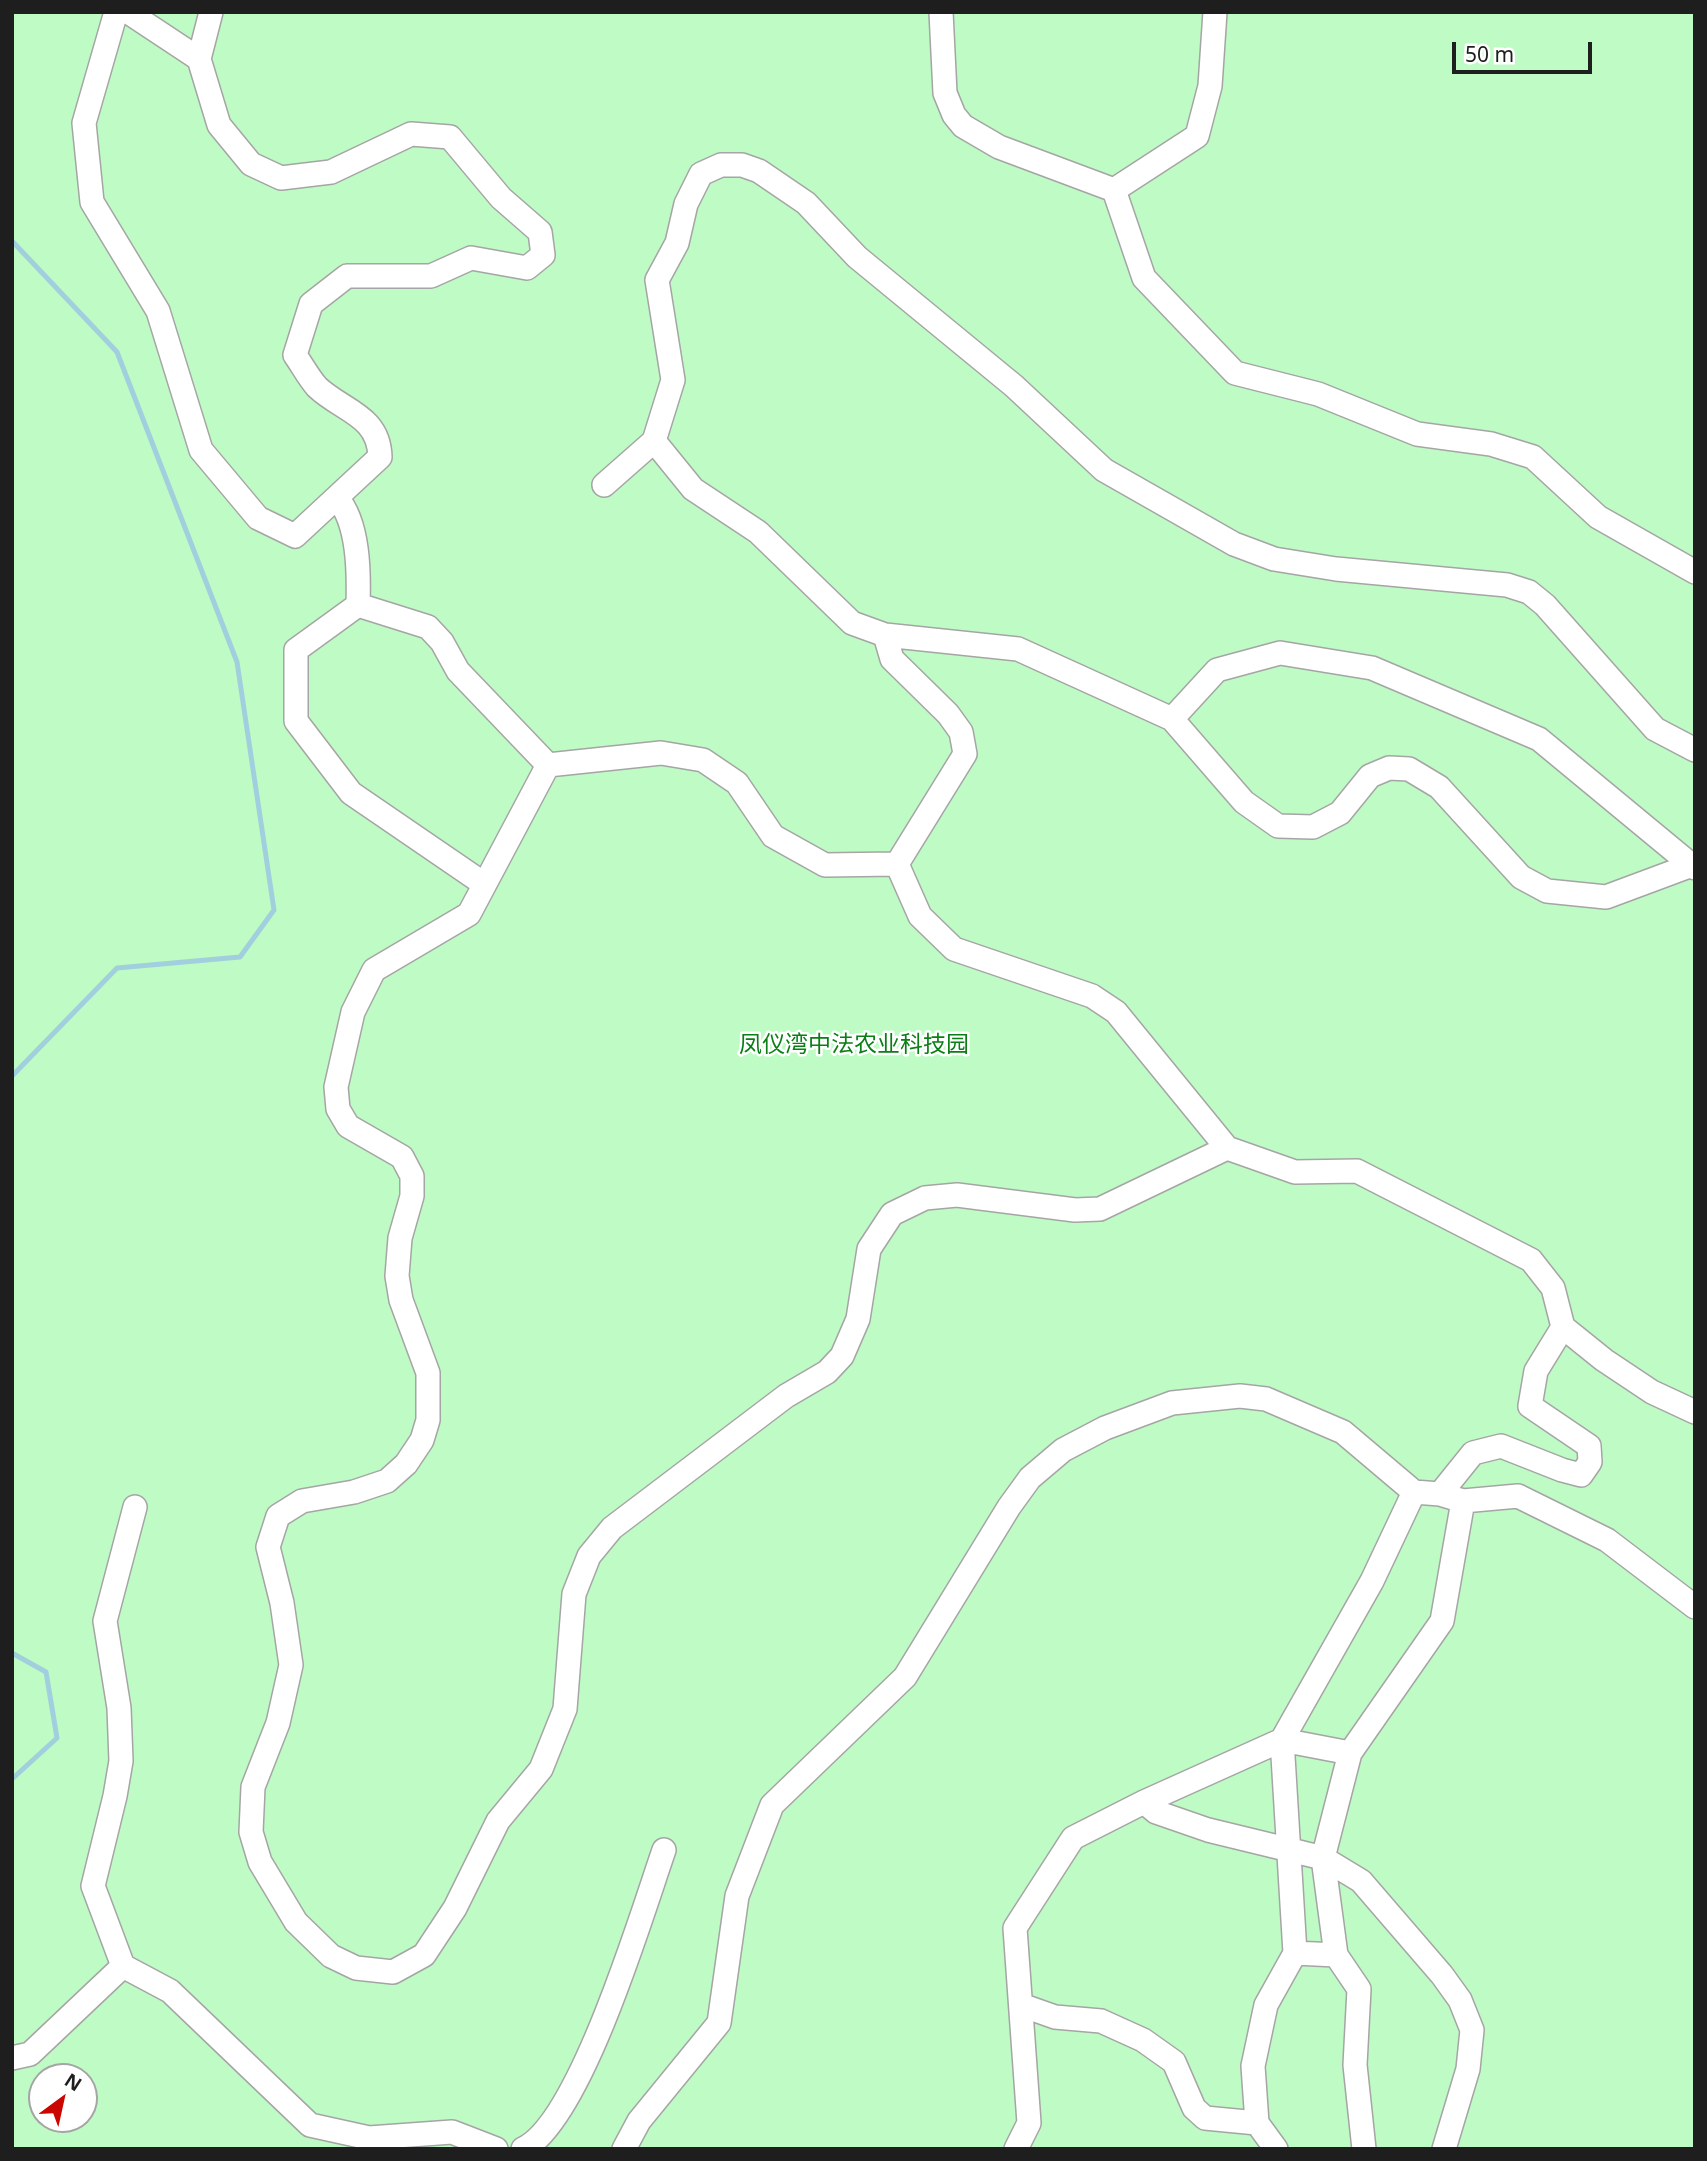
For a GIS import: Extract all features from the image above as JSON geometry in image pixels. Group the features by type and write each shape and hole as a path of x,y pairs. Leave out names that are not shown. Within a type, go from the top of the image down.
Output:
{"street":[{"path":"116,12 84,123 92,202 158,311 201,450 258,518 295,536 380,457 380,444 364,419 317,387 295,355 311,304 347,276 431,276 471,258 527,268 543,255 540,232 501,198 450,137 411,134 331,172 281,178 251,164 219,125 199,59 211,12"},
{"path":"128,12 199,59"},
{"path":"941,12 945,93 954,115 963,126 999,147 1114,190"},
{"path":"1114,190 1197,136 1210,86 1215,12"},
{"path":"604,485 654,441 673,380 657,280 677,243 686,204 701,174 721,165 742,165 759,171 806,203 857,257 1014,386 1104,470 1234,544 1274,559 1336,569 1507,585 1529,592 1545,604 1655,729 1695,750"},
{"path":"1114,190 1144,278 1236,373 1318,394 1417,434 1491,444 1533,457 1598,517 1695,572"},
{"path":"654,441 693,489 758,532 852,623 884,635 1018,649 1172,719 1244,802 1278,826 1313,827 1340,813 1370,776 1389,768 1409,769 1439,787 1521,877 1547,891 1606,897 1693,867"},
{"path":"337,498 345,507 360,563 358,604"},
{"path":"358,604 428,627 442,642 458,671 548,765"},
{"path":"358,604 296,650 296,721 351,793 484,884"},
{"path":"884,635 892,659 948,714 961,732 965,754 897,864"},
{"path":"1172,719 1217,670 1280,653 1372,668 1539,739 1693,867"},
{"path":"548,765 661,753 703,760 737,783 773,836 825,865 897,864"},
{"path":"548,765 469,914 374,970 353,1013 335,1087 338,1109 348,1126 402,1157 412,1176 412,1196 400,1238 397,1276 401,1300 428,1373 428,1420 422,1440 406,1464 387,1481 354,1492 302,1501 278,1516 268,1548 282,1602 291,1665 278,1723 253,1787 251,1832 260,1861 296,1922 331,1956 356,1968 393,1972 424,1955 455,1908 498,1821 541,1769 565,1709 574,1594 589,1556 612,1528 786,1396 827,1372 842,1356 858,1319 869,1249 892,1214 925,1198 957,1195 1075,1210 1100,1209 1227,1148"},
{"path":"897,864 920,916 954,949 1092,996 1115,1012 1227,1148 1295,1172 1357,1171 1531,1261 1553,1288 1563,1327 1604,1360 1652,1392 1695,1412"},
{"path":"1440,1494 1473,1453 1501,1446 1581,1475 1590,1462 1589,1446 1530,1406 1536,1371 1563,1327"},
{"path":"624,2149 639,2122 719,2023 737,1896 772,1805 905,1677 1009,1507 1030,1478 1063,1450 1105,1428 1172,1403 1240,1396 1266,1399 1343,1432 1414,1492 1440,1494 1463,1501 1518,1496 1607,1541 1695,1607"},
{"path":"1276,2149 1257,2123 1253,2066 1266,2005 1294,1952 1282,1741 1372,1581 1414,1492"},
{"path":"1364,2149 1355,2065 1359,1989 1336,1955 1323,1858 1350,1753 1443,1621 1463,1501"},
{"path":"135,1507 105,1621 119,1708 121,1761 93,1886 123,1966 170,1992 310,2125 369,2138 452,2132 496,2149"},
{"path":"1016,2149 1030,2123 1016,1928 1073,1838 1144,1802 1282,1741 1350,1753"},
{"path":"1144,1802 1156,1812 1208,1830 1323,1858 1361,1881 1442,1975 1460,2000 1472,2029 1468,2069 1444,2149"},
{"path":"523,2149 536,2143 561,2110 606,2019 664,1850"},
{"path":"1294,1952 1336,1955"},
{"path":"12,2058 30,2054 123,1966"},
{"path":"1021,2005 1055,2017 1101,2021 1143,2040 1174,2062 1194,2108 1205,2118 1257,2123"}],"green space":[{"name":"凤仪湾中法农业科技园","path":"12,12 1695,12 1695,2149 12,2149"}],"waterway":[{"path":"12,241 117,352 237,662 274,910 240,957 117,968 12,1076"},
{"path":"12,1653 46,1672 57,1738 12,1779"}]}
